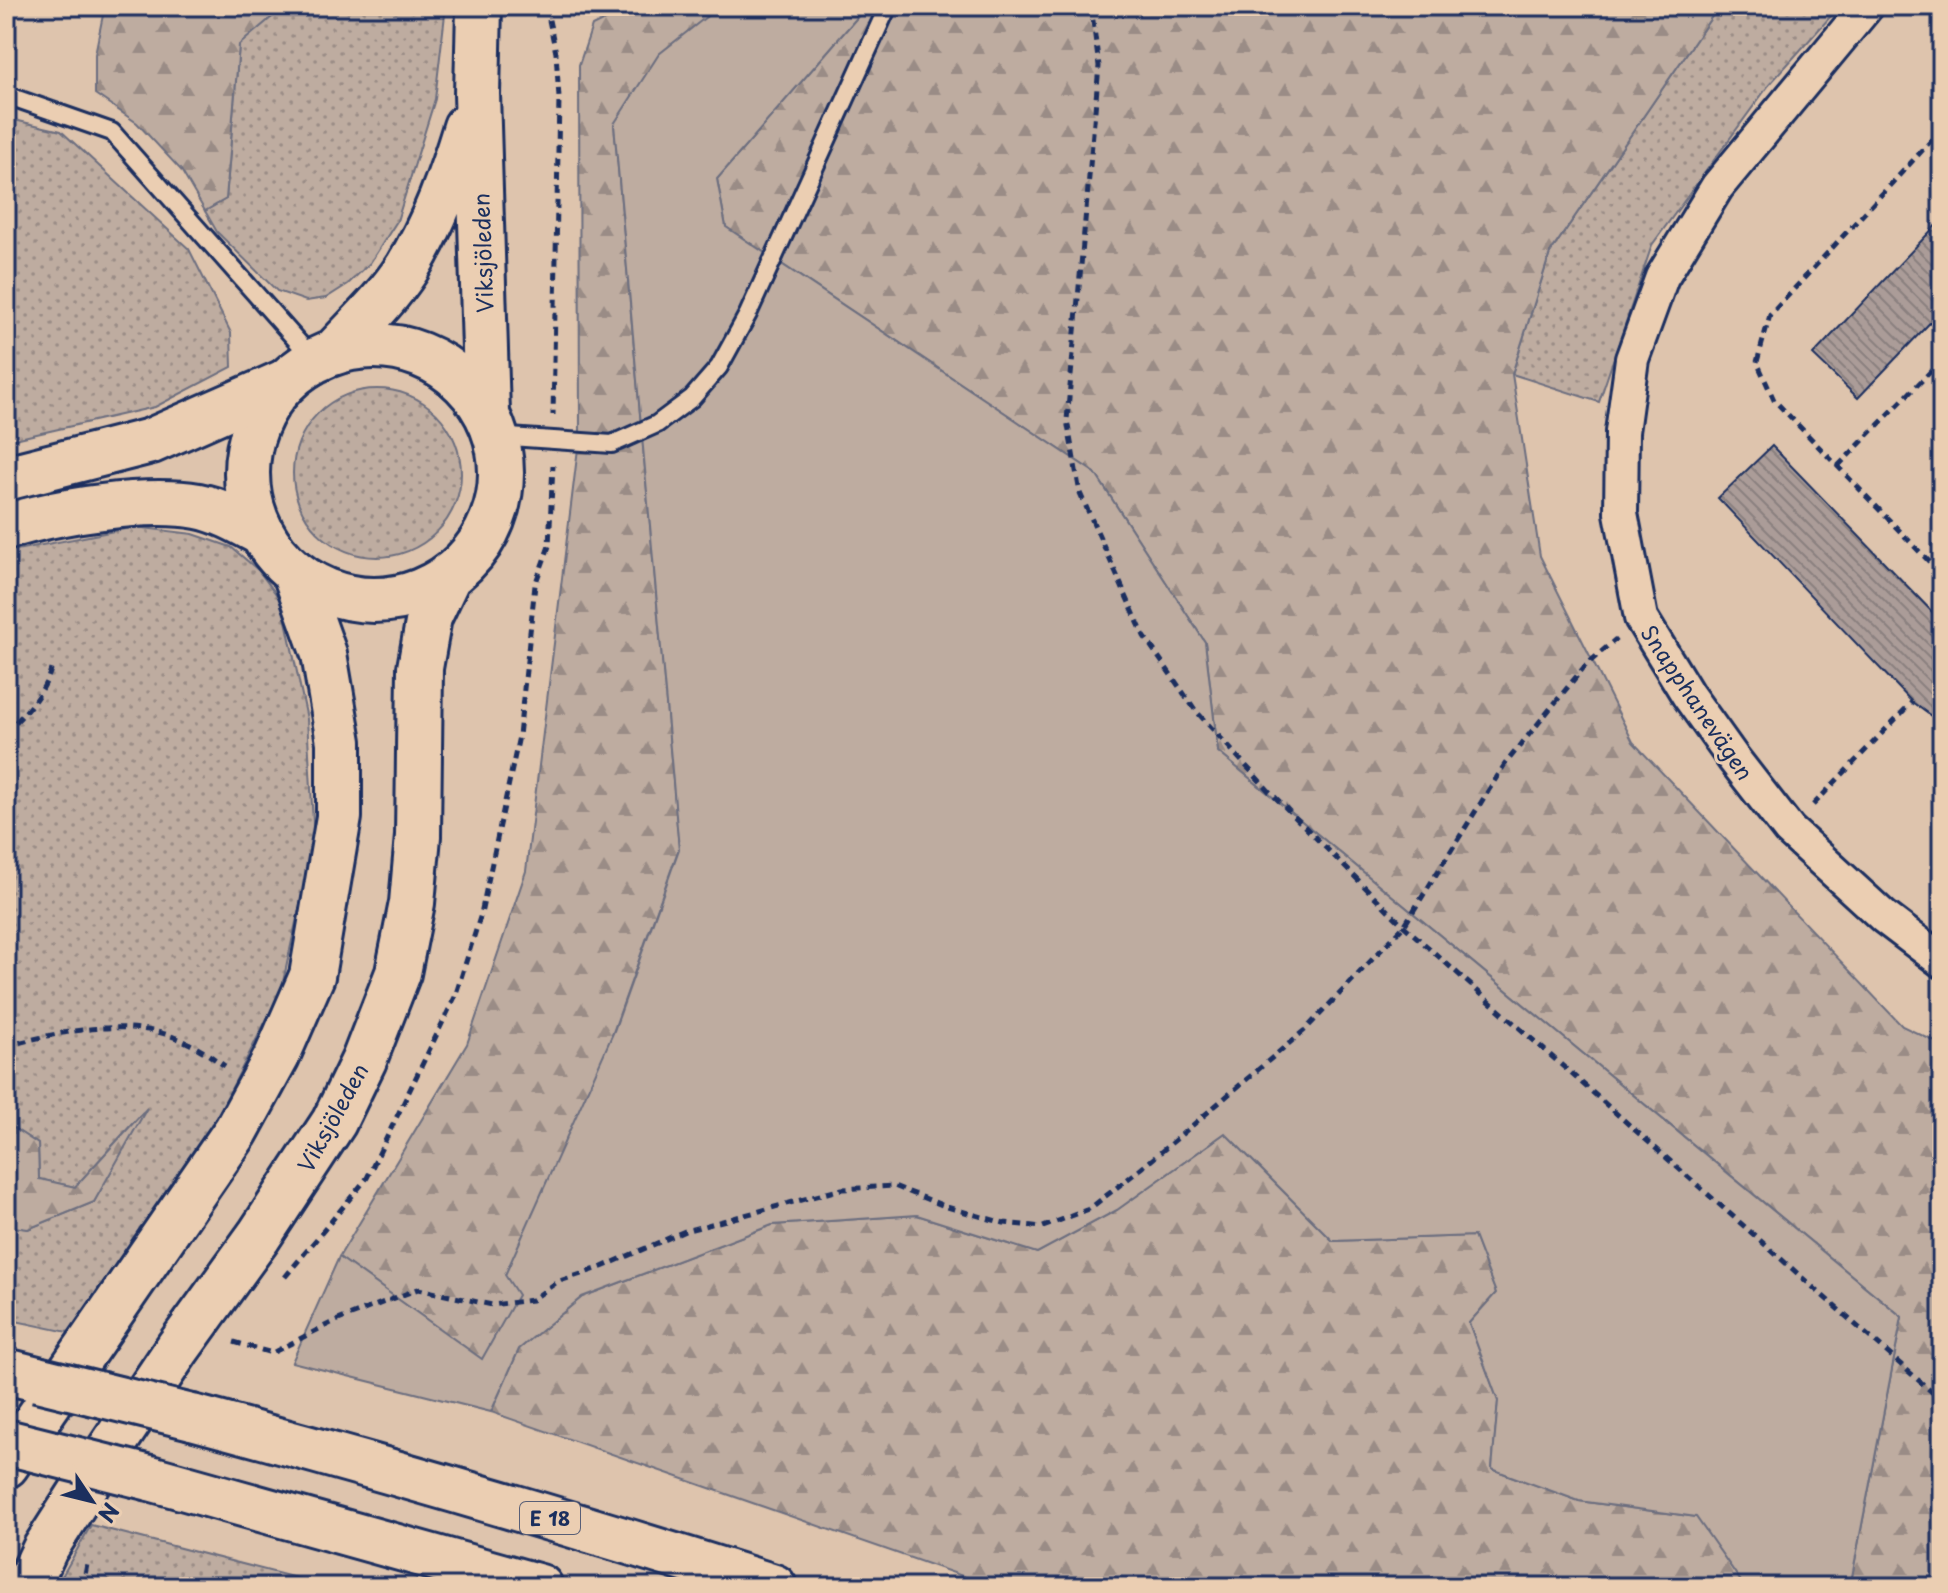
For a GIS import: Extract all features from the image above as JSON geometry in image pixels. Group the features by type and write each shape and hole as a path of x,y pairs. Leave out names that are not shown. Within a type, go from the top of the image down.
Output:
{"main road":[{"name":"Viksjöleden","path":"479,6 477,94 492,424"},
{"name":"Viksjöleden","path":"311,365 405,270 430,227 449,181 477,94"},
{"path":"6,478 151,441 311,365 356,346 378,345 422,354 459,378 492,424 501,464 501,491 494,517 475,550 448,577 411,595 371,601 331,593 295,573 276,555 261,533 247,488 250,442 269,400 311,365"},
{"path":"6,527 28,520 85,511 163,504 199,506 227,515 261,533"},
{"path":"6,1465 236,1131 277,1056 312,976 339,817 339,742 324,654 295,573"},
{"name":"Viksjöleden","path":"27,1587 45,1549 93,1475 334,1122 364,1060 398,973 412,903 418,836 420,668 429,617 448,577"},
{"name":"E 18","path":"22,1375 325,1452 774,1587"},
{"path":"6,1442 150,1478 540,1587"}],"street":[{"name":"Snapphanevägen","path":"1867,6 1717,187 1662,277 1632,359 1622,432 1621,513 1641,618 1688,695 1789,830 1884,917 1942,961"}],"lane":[{"path":"492,424 612,444 657,424 692,398 719,367 748,314 888,6"},
{"path":"6,95 112,132 311,365"}],"path":[{"path":"546,6 556,53 559,98 553,395"},
{"path":"547,14 567,6"},
{"path":"1091,6 1099,66 1067,420 1080,493 1144,636 1196,711 1269,791 1404,926 1942,1401"},
{"path":"1942,129 1770,315 1757,362 1774,400 1942,575"},
{"path":"1838,466 1942,360"},
{"path":"234,1342 272,1353 333,1322 418,1289 492,1305 532,1300 557,1282 602,1267 685,1231 842,1189 894,1186 947,1207 1004,1223 1043,1227 1089,1209 1306,1029 1404,926 1505,764 1585,666 1641,618"},
{"path":"6,732 30,707 49,679 52,666"},
{"path":"1789,830 1912,702"},
{"path":"6,1046 97,1028 144,1029 187,1042 260,1088"}],"green space":[{"path":"107,6 285,6 239,45 226,199 205,211 181,170 137,123 95,94 95,54"},
{"path":"279,6 446,6 435,99 397,221 370,263 348,284 326,298 306,301 277,291 217,232 205,211 226,199 239,45"},
{"path":"633,6 720,6 614,124 679,848 519,1295 482,1360 339,1257 467,1044 526,871 580,432 579,65 592,26"},
{"path":"720,6 867,6 717,179 726,227 1095,473 1205,642 1218,752 1902,1317 1850,1587 1745,1587 1696,1517 1579,1501 1492,1469 1498,1401 1469,1323 1496,1293 1474,1236 1333,1241 1225,1133 1117,1210 1037,1253 917,1215 772,1225 582,1297 519,1349 491,1412 292,1362 339,1257 482,1359 518,1295 505,1275 614,1031 679,849 614,124 659,54"},
{"path":"867,6 1719,6 1550,253 1512,374 1540,556 1633,742 1902,1026 1942,1045 1942,1587 1850,1587 1902,1317 1218,752 1205,642 1095,473 726,227 717,179"},
{"path":"1719,6 1840,6 1769,85 1652,245 1599,402 1512,374 1550,253"},
{"path":"6,118 61,131 189,249 231,333 232,367 155,407 6,441"},
{"path":"377,389 409,395 437,413 455,441 461,473 455,505 437,533 409,551 377,557 345,551 317,533 299,505 293,473 299,441 317,413 345,395"},
{"path":"135,527 193,534 231,547 258,570 282,602 307,719 314,840 281,991 210,1131 72,1333 6,1319 6,1226 28,1229 94,1202 143,1112 75,1187 39,1179 38,1144 6,1123 6,552"},
{"path":"147,1108 94,1202 28,1229 6,1226 6,1123 38,1144 39,1179 75,1187"},
{"path":"1225,1133 1333,1241 1474,1236 1496,1293 1469,1323 1498,1401 1492,1469 1579,1501 1697,1517 1745,1587 994,1587 491,1412 519,1349 582,1297 772,1225 917,1215 1037,1253 1117,1210"},
{"path":"91,1525 308,1581 330,1587 56,1587"}],"building":[{"path":"1942,219 1942,310 1858,398 1813,355"},
{"path":"1772,446 1942,622 1942,724 1912,702 1718,498"}]}
